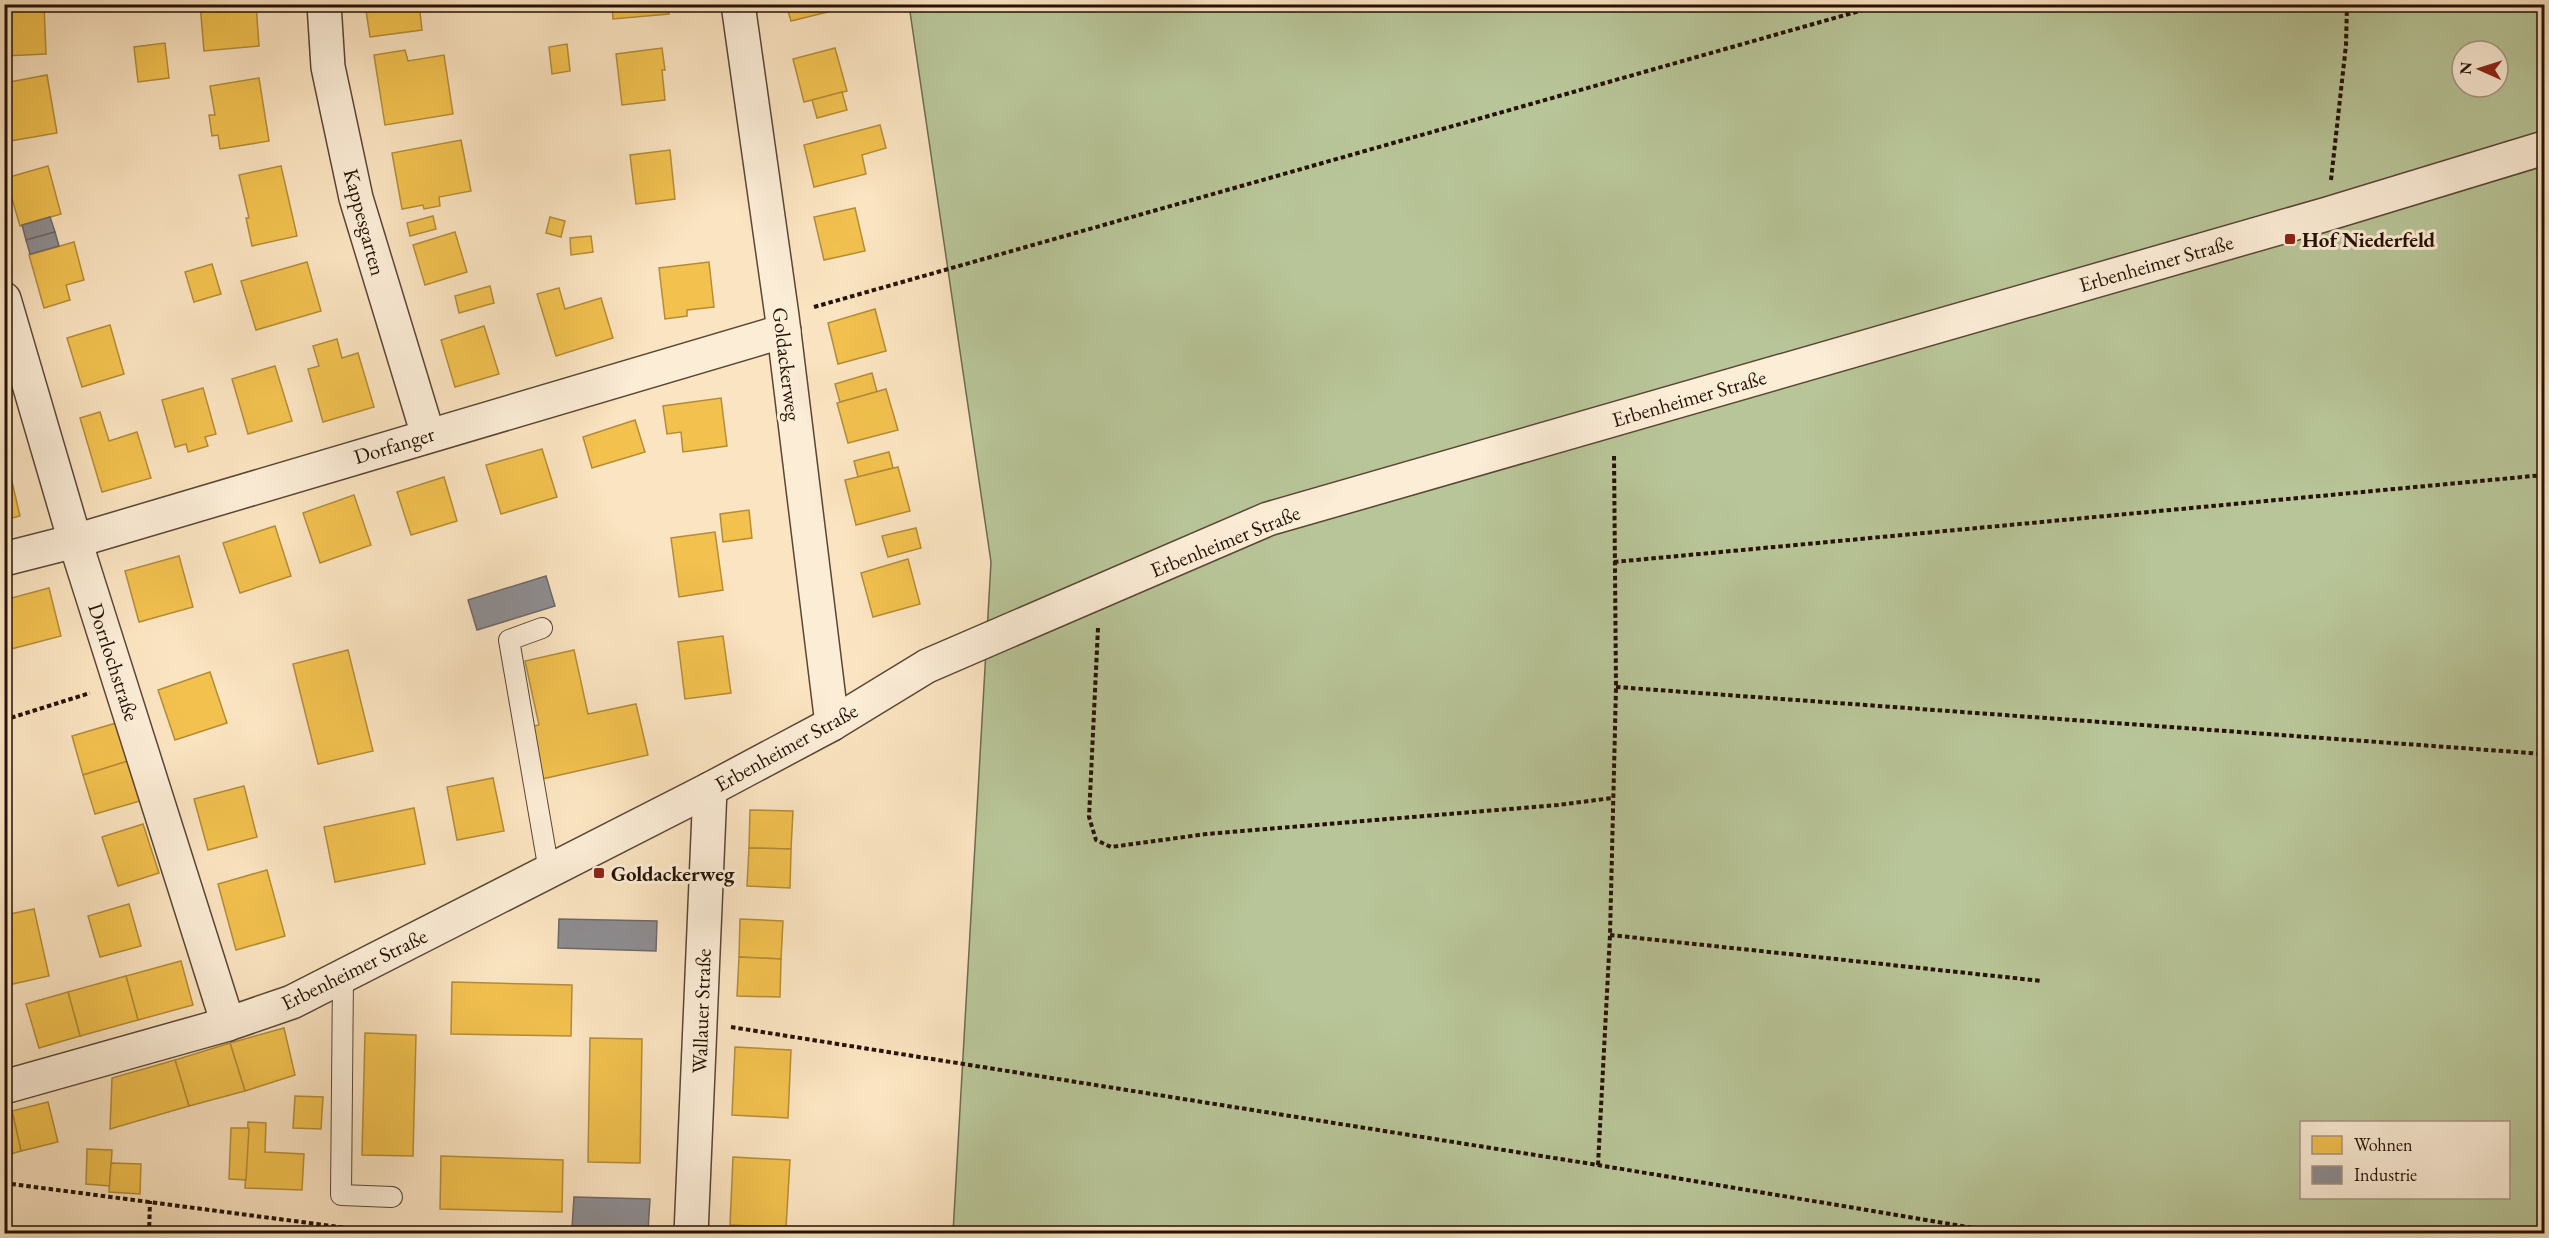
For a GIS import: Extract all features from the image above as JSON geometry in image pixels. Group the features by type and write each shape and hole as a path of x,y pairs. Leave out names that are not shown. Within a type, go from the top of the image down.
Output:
{"street":[{"name":"Kappesgarten","path":"324,4 328,67 356,198 428,435"},
{"name":"Goldackerweg","path":"738,4 783,324 832,724"},
{"name":"Erbenheimer Straße","path":"4,1087 228,1024 292,1002 710,789 832,724 927,666 1268,519 2327,214 2544,148"},
{"name":"Dorrlochstraße","path":"4,299 75,541 228,1024"},
{"name":"Dorfanger","path":"4,559 75,541 428,435 783,324"},
{"name":"Wallauer Straße","path":"692,1233 710,789"}],"lane":[{"path":"542,628 509,640 549,871"},
{"path":"343,976 341,1195 392,1197"}],"path":[{"path":"783,324 1884,4"},
{"path":"2327,214 2346,45 2347,4"},
{"path":"1598,1165 1610,935 1616,687 1614,419"},
{"path":"1614,562 2544,475"},
{"path":"1100,591 1089,817 1096,840 1111,847 1206,834 1558,805 1612,798"},
{"path":"4,720 120,684"},
{"path":"1616,687 2544,754"},
{"path":"1610,935 2042,981"},
{"path":"700,1022 2010,1233"},
{"path":"4,1182 393,1233"},
{"path":"149,1233 150,1201"},
{"path":"349,1227 349,1233"}],"green space":[{"path":"909,5 2544,5 2544,1233 953,1233 991,562"}],"building: Wohnen":[{"path":"4,4 44,4 46,54 4,56"},
{"path":"200,4 256,4 259,46 204,51"},
{"path":"365,4 419,4 422,30 370,37"},
{"path":"612,4 668,4 669,14 613,19"},
{"path":"786,4 835,4 836,10 791,21"},
{"path":"165,43 169,78 138,82 134,47"},
{"path":"567,44 570,71 552,74 549,47"},
{"path":"662,48 665,100 622,105 616,54"},
{"path":"835,48 847,91 804,102 793,59"},
{"path":"405,50 408,61 444,55 453,114 385,125 374,55"},
{"path":"47,75 57,133 4,142 4,83"},
{"path":"259,78 269,141 220,149 218,135 212,136 209,115 215,115 210,86"},
{"path":"842,92 847,110 817,118 812,100"},
{"path":"880,125 886,148 862,155 866,174 814,187 804,145"},
{"path":"461,140 471,191 439,197 440,206 424,209 423,205 402,209 392,153"},
{"path":"670,150 675,199 636,204 630,155"},
{"path":"48,166 61,214 20,226 6,178"},
{"path":"281,166 297,236 252,246 246,218 249,218 239,175"},
{"path":"855,208 865,251 824,260 814,217"},
{"path":"433,216 436,229 410,236 407,223"},
{"path":"550,217 565,221 561,237 546,233"},
{"path":"455,232 467,272 425,285 413,245"},
{"path":"591,236 593,252 571,255 570,238"},
{"path":"74,242 84,280 66,285 70,300 44,308 29,255"},
{"path":"307,262 321,311 256,330 241,281"},
{"path":"709,262 714,307 687,310 687,316 665,319 659,268"},
{"path":"212,264 221,294 194,302 185,272"},
{"path":"490,286 494,303 459,313 455,296"},
{"path":"559,288 565,309 601,298 613,338 556,356 537,294"},
{"path":"875,309 886,351 838,364 828,323"},
{"path":"110,325 124,374 82,387 67,338"},
{"path":"484,326 499,374 455,387 441,340"},
{"path":"337,339 342,358 358,353 374,407 323,422 308,369 319,366 313,346"},
{"path":"275,366 292,421 248,434 232,379"},
{"path":"872,373 877,392 840,402 835,384"},
{"path":"203,388 216,434 205,437 208,446 188,452 186,444 175,447 162,400"},
{"path":"886,389 898,430 848,443 837,403"},
{"path":"721,398 727,446 683,452 681,432 667,434 663,406"},
{"path":"100,412 109,441 137,432 151,478 102,492 80,418"},
{"path":"635,420 645,452 592,468 583,437"},
{"path":"542,449 557,497 501,514 486,465"},
{"path":"889,452 893,468 858,477 854,461"},
{"path":"898,467 910,511 856,525 845,480"},
{"path":"9,469 20,516 4,520 4,471"},
{"path":"444,477 457,521 411,535 397,492"},
{"path":"354,495 371,545 320,563 303,513"},
{"path":"749,510 752,538 723,542 720,514"},
{"path":"275,526 291,576 240,593 223,543"},
{"path":"916,528 921,548 888,557 882,536"},
{"path":"715,532 723,590 679,597 671,538"},
{"path":"179,556 193,607 139,622 125,571"},
{"path":"908,559 920,604 873,617 861,573"},
{"path":"49,588 61,636 11,649 4,624 4,600"},
{"path":"723,636 731,693 685,699 678,642"},
{"path":"348,650 373,751 318,764 293,664"},
{"path":"574,650 588,714 636,704 648,755 542,779 530,727 539,725 525,661"},
{"path":"210,672 227,723 175,740 158,690"},
{"path":"116,723 128,761 83,775 72,736"},
{"path":"128,761 140,801 95,814 83,775"},
{"path":"493,778 504,831 457,840 447,787"},
{"path":"244,786 257,837 208,850 194,799"},
{"path":"414,808 425,864 335,882 324,827"},
{"path":"750,810 793,811 791,849 749,848"},
{"path":"143,824 159,873 118,886 102,837"},
{"path":"749,848 791,849 790,888 747,886"},
{"path":"267,870 285,936 236,950 218,884"},
{"path":"129,904 141,946 100,957 88,916"},
{"path":"34,909 49,976 8,985 4,971 4,936 9,935 5,915"},
{"path":"740,919 783,921 781,959 739,957"},
{"path":"739,957 781,959 780,997 737,996"},
{"path":"181,961 193,1005 138,1020 126,976"},
{"path":"126,976 138,1020 80,1036 68,992"},
{"path":"452,982 572,985 571,1036 451,1034"},
{"path":"68,992 80,1036 39,1048 26,1004"},
{"path":"284,1028 295,1075 245,1091 230,1043"},
{"path":"365,1033 416,1035 413,1156 362,1155"},
{"path":"590,1038 642,1039 640,1163 588,1162"},
{"path":"230,1043 245,1091 189,1106 175,1060"},
{"path":"735,1047 791,1050 788,1118 732,1115"},
{"path":"175,1060 189,1106 110,1129 112,1078"},
{"path":"295,1096 323,1097 321,1129 293,1128"},
{"path":"48,1102 58,1142 21,1151 12,1111"},
{"path":"12,1111 21,1151 4,1156 4,1113"},
{"path":"248,1122 266,1123 265,1152 304,1154 302,1190 245,1188"},
{"path":"231,1128 249,1128 246,1180 229,1179"},
{"path":"87,1149 112,1150 110,1186 86,1184"},
{"path":"441,1156 563,1160 562,1212 440,1209"},
{"path":"733,1157 790,1160 786,1228 730,1225"},
{"path":"111,1163 141,1164 140,1194 109,1192"},
{"path":"8,1227 62,1229 62,1234 8,1234"}],"building: Industrie":[{"path":"50,217 55,232 26,240 22,225"},
{"path":"55,232 59,246 30,254 26,240"},
{"path":"546,576 555,606 477,630 468,600"},
{"path":"559,919 657,921 656,951 558,948"},
{"path":"574,1197 650,1199 648,1231 572,1228"}],"place":[{"name":"Hof Niederfeld","path":"2290,239"},
{"name":"Goldackerweg","path":"599,873"}]}
